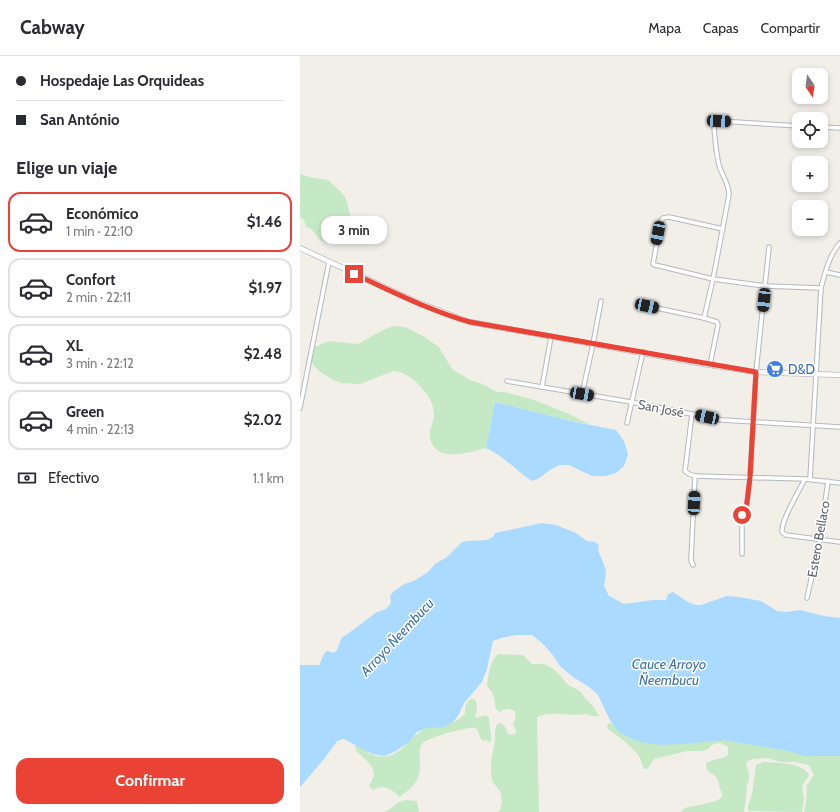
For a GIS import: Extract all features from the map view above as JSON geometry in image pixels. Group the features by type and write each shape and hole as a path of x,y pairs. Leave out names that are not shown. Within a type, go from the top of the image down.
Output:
{"street":[{"path":"704,318 729,195 729,189 721,172 718,160 714,127 719,121 792,126"},
{"path":"828,127 840,127"},
{"path":"723,229 669,217 662,218 653,264 713,279 765,286 821,288"},
{"path":"840,243 836,247 830,260 821,288 813,426 808,479 790,509 782,527 782,532 786,535 840,542"},
{"path":"742,554 742,515 746,511 750,477 756,372 769,247"},
{"path":"300,248 414,301 458,318 477,323 756,372 840,375"},
{"path":"300,408 329,262"},
{"path":"826,272 840,275"},
{"path":"582,394 601,301"},
{"path":"647,306 717,322 718,325 710,364"},
{"path":"542,387 551,337"},
{"path":"627,423 643,352"},
{"name":"San José","path":"507,381 631,402 722,420 840,427"},
{"path":"692,414 685,471 689,474 695,476 808,479 840,483"},
{"path":"693,564 691,560 695,476"},
{"name":"Estero Bellaco","path":"807,598 820,539 828,481"}],"green space":[{"path":"300,174 328,180 343,194 347,202 351,219 350,229 342,232 333,241 326,242 319,239 311,229 306,227 304,220 300,217"},
{"path":"393,326 405,327 423,336 439,347 452,369 472,381 482,384 497,392 504,392 531,399 567,413 589,424 575,422 495,402 486,448 454,454 446,454 439,451 433,446 430,438 434,415 433,406 429,398 415,381 403,373 393,371 360,384 342,383 333,380 319,371 312,363 311,354 315,347 329,341 358,344"},
{"path":"498,654 523,655 532,664 544,664 552,668 566,683 581,692 599,716 587,714 546,714 537,717 539,812 497,812 500,810 502,803 500,791 492,781 491,762 495,741 495,730 497,725 500,723 505,726 508,734 512,735 516,733 513,725 516,717 515,711 505,709 500,712 496,709 493,694 487,686 491,664"},
{"path":"471,699 476,701 477,707 475,718 487,716 489,718 491,741 483,741 477,729 474,728 453,731 437,736 422,744 419,754 420,766 416,782 399,797 387,788 380,787 373,790 370,788 369,785 374,773 372,767 356,751 355,745 365,745 368,753 375,756 382,757 394,754 424,727 446,725 460,718 465,714 466,704"},
{"path":"610,723 619,729 693,733 840,748 840,812 804,812 807,785 814,775 810,767 808,765 796,762 780,762 768,758 753,759 746,763 749,780 747,785 744,812 680,812 685,808 713,802 721,798 722,794 718,780 708,770 706,763 728,755 728,747 718,743 702,751 687,751 654,759 647,769 644,769 636,752 609,730 607,727"},
{"path":"764,762 794,765 805,770 809,774 802,787 804,799 802,812 748,811 756,765"},
{"path":"406,800 417,801 419,812 384,812 400,802"}],"water":[{"path":"495,402 575,422 616,430 624,441 628,454 624,466 616,473 605,476 592,476 569,465 559,465 538,479 532,481 499,455 486,448"},
{"name":"Cauce Arroyo Ñeembucu","path":"542,523 556,525 576,533 587,541 595,542 599,545 598,550 606,570 604,586 609,596 624,604 653,600 666,600 668,594 673,592 688,602 696,605 701,605 727,596 739,597 761,601 777,611 786,612 800,610 840,618 840,756 806,756 788,751 724,740 662,745 634,740 619,732 611,722 598,695 560,666 542,643 532,635 516,635 493,641 487,669 482,682 464,703 458,716 453,722 443,727 426,728 417,732 409,742 396,751 385,756 372,754 344,739 337,741 300,787 300,665 319,665 327,651 334,653 337,650 342,637 377,612 386,609 391,603 390,596 393,592 404,584 414,581 428,572 435,564 447,557 462,542 487,540 493,537 495,533"}],"place":[{"name":"D&D","path":"775,369"}],"route":[{"path":"354,274 414,301 470,322 756,372 750,477 746,511 742,515"}],"water label":[{"name":"Arroyo Ñeembucu","path":"397,637"}]}
